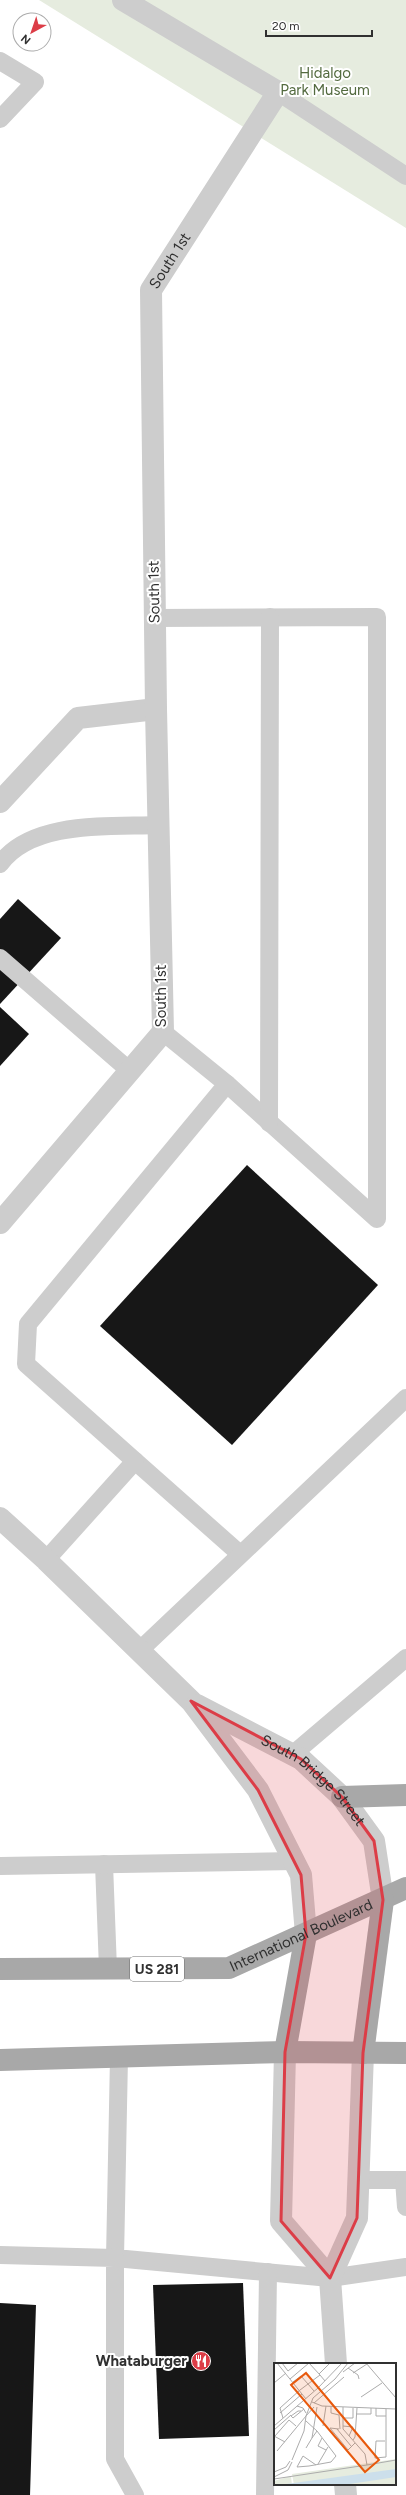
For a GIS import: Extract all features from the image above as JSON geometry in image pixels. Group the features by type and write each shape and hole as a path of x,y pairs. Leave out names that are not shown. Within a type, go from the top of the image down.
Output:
{"main road":[{"path":"342,1797 406,1795"},
{"name":"International Boulevard","path":"0,1970 229,1968 383,1900 406,1888"},
{"path":"363,2053 383,1900"},
{"path":"285,2052 306,1934"},
{"path":"0,2060 285,2052 406,2053"}],"street":[{"path":"123,0 278,92"},
{"name":"South 1st","path":"1,1218 163,1032 156,709 151,290 278,92"},
{"path":"0,802 78,718 156,709"},
{"name":"South Bridge Street","path":"0,1518 140,1650 191,1701 258,1790 301,1875 306,1934"},
{"name":"South Bridge Street","path":"191,1701 301,1759 342,1797 374,1841 383,1900"},
{"path":"285,2052 281,2221 330,2278"},
{"path":"336,2363 330,2278 357,2218 363,2053"},
{"path":"345,2485 346,2495"}],"lane":[{"path":"0,61 35,82 0,119"},
{"path":"278,92 406,176"},
{"path":"270,617 270,1123"},
{"path":"155,618 377,617 377,1219 226,1084 163,1032"},
{"path":"0,864 33,838 72,829 158,824"},
{"path":"0,958 130,1071"},
{"path":"226,1084 28,1324 26,1364 240,1554"},
{"path":"140,1650 406,1398"},
{"path":"46,1560 135,1461"},
{"path":"292,1754 406,1658"},
{"path":"0,1866 294,1861"},
{"path":"104,1864 108,1969"},
{"path":"119,2057 115,2258 115,2459 135,2495"},
{"path":"359,2180 405,2180 406,2207"},
{"path":"0,2255 115,2258 330,2278 406,2267"},
{"path":"265,2495 268,2272"}],"highlighted area":[{"path":"191,1701 301,1759 342,1797 374,1841 383,1900 363,2053 357,2218 330,2278 281,2221 285,2052 306,1934 301,1875 258,1790"}],"green space":[{"name":"Hidalgo Park Museum","path":"39,0 406,0 406,228"}],"building":[{"path":"18,899 61,938 0,1004 0,919"},
{"path":"0,1007 29,1034 0,1066"},
{"path":"247,1165 378,1285 232,1445 100,1326"},
{"name":"Whataburger","path":"243,2283 249,2436 159,2439 153,2285"},
{"path":"0,2303 36,2305 30,2495 0,2495"}],"place":[{"name":"Whataburger","path":"201,2361"}]}
